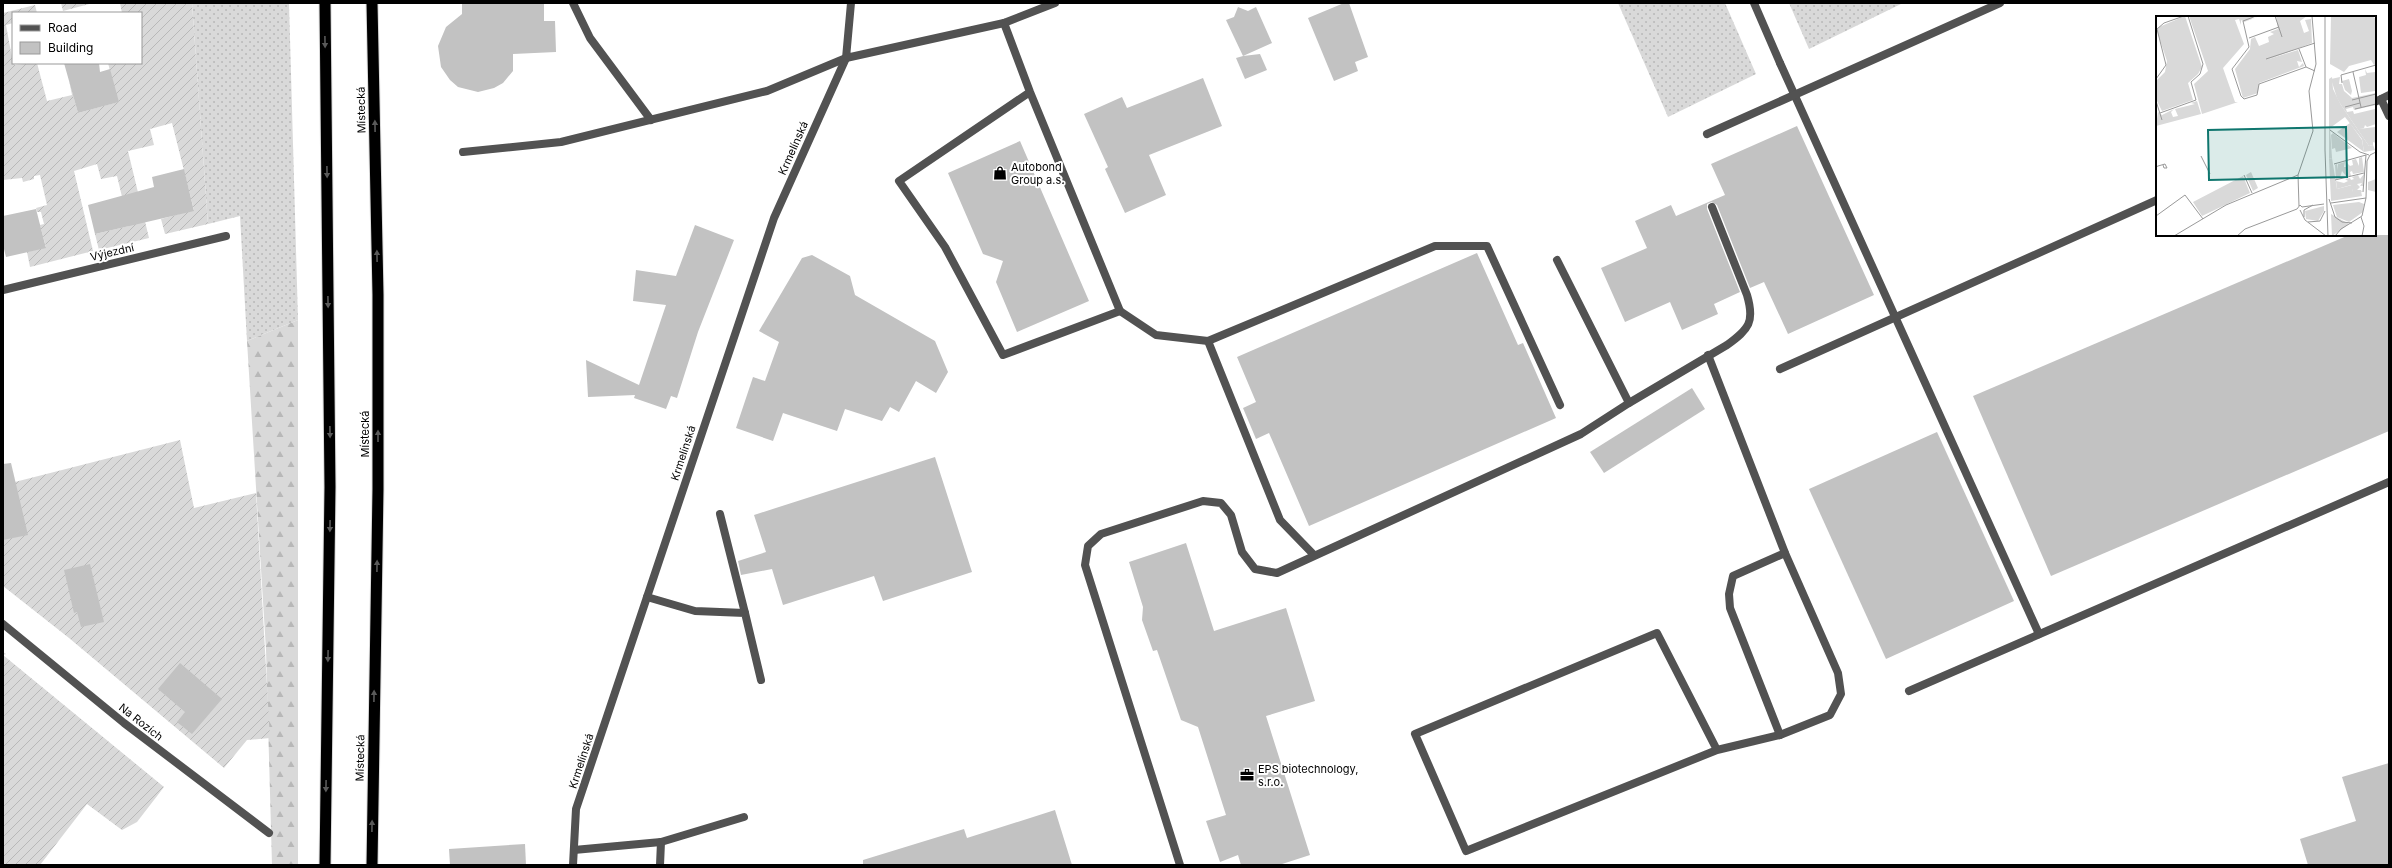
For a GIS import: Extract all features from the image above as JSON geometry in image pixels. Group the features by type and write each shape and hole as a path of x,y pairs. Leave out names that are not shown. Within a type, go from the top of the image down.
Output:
{"highway":[{"path":"325,3 330,487 325,865"},
{"name":"Místecká","path":"372,3 378,295 378,489 372,865"}],"street":[{"path":"573,3 590,38 651,120"},
{"name":"Krmelínská","path":"573,865 576,809 774,218 846,58 851,3"},
{"path":"463,152 561,142 767,91 846,58 1004,23 1055,3"},
{"path":"1754,3 1794,96 2039,634"},
{"path":"1707,134 2000,3"},
{"path":"1004,23 1030,92 1120,311 1156,335 1208,341 1435,246 1487,246 1560,405"},
{"path":"1030,92 899,180 945,247 1003,355 1120,311"},
{"path":"2382,99 2389,116"},
{"path":"1780,369 2156,200"},
{"path":"1180,865 1085,565 1088,546 1101,534 1203,501 1221,503 1231,515 1242,552 1255,569 1277,573 1581,434 1741,335 1751,319 1747,295 1712,207"},
{"name":"Výjezdní","path":"3,290 226,236"},
{"path":"1557,260 1629,403"},
{"path":"1208,341 1280,520 1314,555"},
{"path":"1708,355 1786,553 1838,673 1841,694 1830,715 1780,735 1717,750 1466,851 1415,734 1658,633 1717,750"},
{"path":"1909,691 2389,482"},
{"path":"720,514 761,680"},
{"path":"1780,735 1730,608 1729,594 1733,576 1786,553"},
{"path":"647,597 695,611 745,613"},
{"name":"Na Rozích","path":"3,624 124,723 269,833"},
{"path":"574,850 660,842 744,817"},
{"path":"660,842 660,865"}],"green space":[{"path":"61,3 93,3 63,11"},
{"path":"120,3 192,3 208,224 165,234 161,219 194,210 172,123 150,129 154,145 128,151 149,238 99,250 95,234 129,226 117,176 101,179 97,164 74,171 93,251 30,267 27,252 46,247 40,225 44,224 41,212 37,212 36,208 47,205 40,175 34,176 34,179 23,182 22,178 3,180 3,13 35,5 37,12 12,12 12,23 6,25 12,64 37,64 47,101 72,95 69,80 78,113 118,102 108,64 142,64 142,12 122,12"},
{"path":"192,3 289,3 298,320 247,341 240,216 208,224"},
{"path":"1618,3 1725,3 1756,74 1668,117"},
{"path":"1789,3 1903,3 1809,49"},
{"path":"298,320 298,865 272,865 266,650 247,341"},
{"path":"180,440 194,508 256,493 270,738 247,740 224,768 69,638 3,586 3,485"},
{"path":"3,655 164,787 137,822 122,830 87,804 40,865 3,865"}],"building":[{"path":"462,3 544,3 544,21 555,21 556,52 513,54 513,71 503,83 494,88 478,92 458,87 450,80 441,67 438,46 446,27 462,14"},
{"path":"1344,3 1349,3 1368,57 1355,62 1358,71 1334,81 1308,18"},
{"path":"1238,7 1248,11 1256,7 1272,43 1243,56 1226,20 1234,17"},
{"path":"1260,54 1267,70 1245,79 1236,58"},
{"path":"64,64 99,64 100,72 110,69 119,102 78,113"},
{"path":"1203,78 1222,126 1149,155 1166,195 1125,213 1105,169 1108,167 1084,114 1122,97 1127,108"},
{"path":"1797,126 1874,295 1788,334 1764,282 1750,288 1717,205 1712,202 1707,204 1707,209 1740,292 1714,304 1718,314 1682,330 1670,302 1625,322 1601,268 1647,248 1635,221 1671,205 1676,216 1725,195 1711,164"},
{"path":"1020,141 1089,301 1017,332 996,282 1003,261 983,254 948,173"},
{"path":"184,169 194,211 95,234 88,205 154,187 152,177"},
{"path":"36,209 46,248 6,257 3,245 3,216"},
{"path":"695,225 734,240 698,332 677,398 671,396 666,409 634,398 635,395 588,397 586,360 639,385 666,305 633,301 636,270 676,276"},
{"path":"2389,235 2389,431 2051,576 1973,396 2347,236"},
{"path":"1477,253 1518,345 1523,343 1556,418 1309,526 1269,433 1256,439 1243,408 1256,402 1237,357"},
{"path":"812,255 850,276 855,295 935,341 948,372 936,393 916,381 899,412 890,407 882,421 845,409 837,431 783,413 773,441 736,428 753,377 765,381 779,342 759,331 802,258"},
{"path":"1692,388 1705,409 1604,473 1590,452"},
{"path":"1937,432 2014,601 1886,659 1809,489"},
{"path":"935,457 972,572 883,601 874,576 783,605 772,569 741,575 738,561 766,552 754,515"},
{"path":"11,463 28,535 3,540 3,464"},
{"path":"1186,543 1214,631 1286,608 1315,701 1266,716 1310,855 1279,865 1241,865 1238,855 1220,862 1206,821 1226,815 1198,727 1181,720 1157,650 1153,651 1142,620 1143,607 1129,562"},
{"path":"90,564 104,622 81,627 77,612 74,613 64,570"},
{"path":"180,663 222,699 192,734 177,722 185,712 158,689"},
{"path":"2389,763 2389,865 2308,865 2300,839 2356,821 2342,777"},
{"path":"1055,810 1072,865 863,865 863,860 964,829 967,838"},
{"path":"525,844 526,865 450,865 449,849"}],"place":[{"name":"Autobond Group a.s.","path":"1000,173"},
{"name":"EPS biotechnology, s.r.o.","path":"1247,775"}]}
